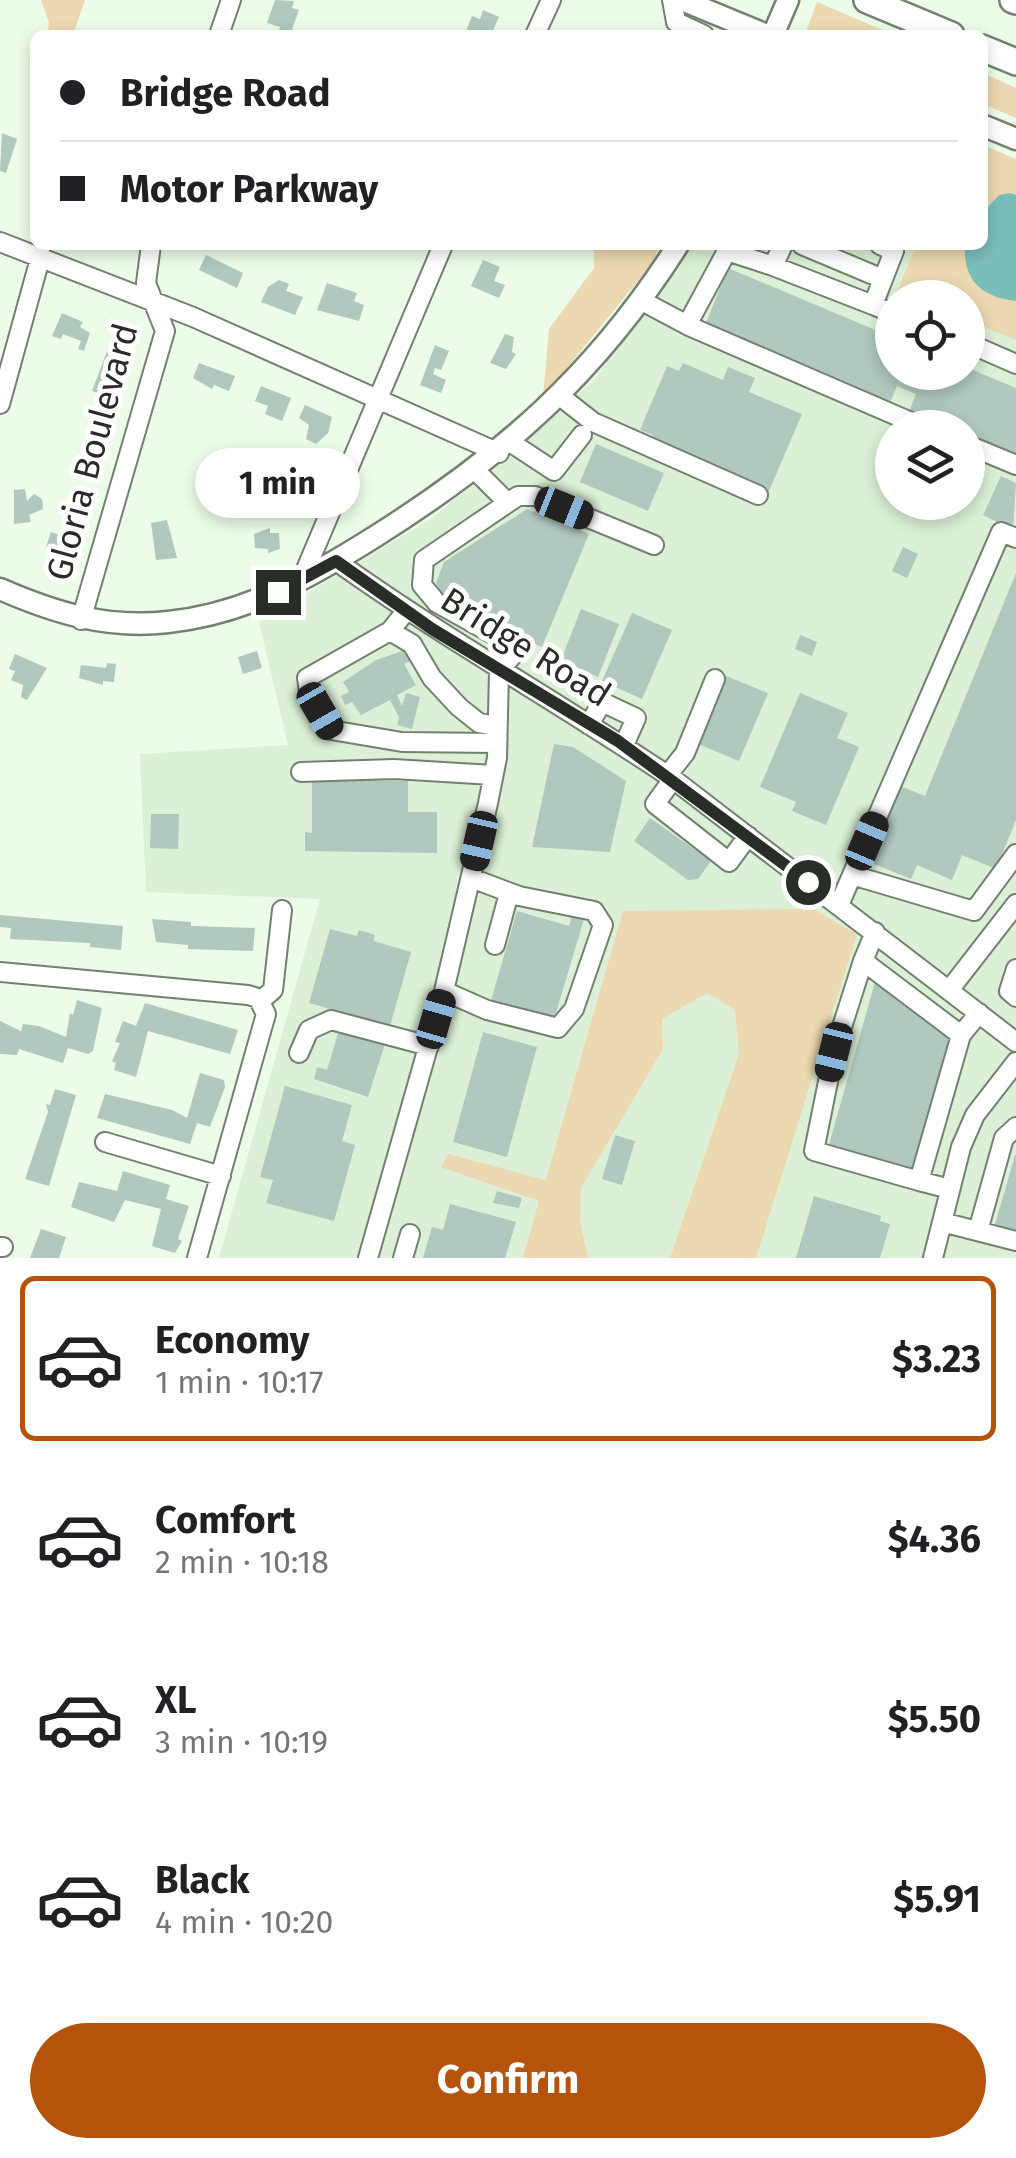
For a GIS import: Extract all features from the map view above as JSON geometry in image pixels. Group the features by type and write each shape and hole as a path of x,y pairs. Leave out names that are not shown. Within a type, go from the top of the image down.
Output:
{"highway":[{"path":"867,0 939,30"},
{"path":"988,50 1016,62"}],"main road":[{"path":"682,0 709,28 752,30"},
{"path":"773,30 788,0"},
{"path":"988,128 1016,140"},
{"path":"0,589 81,620 168,622 254,602 301,581 504,448 560,396 642,300 675,250"}],"street":[{"path":"221,30 231,0"},
{"path":"537,30 551,0"},
{"path":"672,0 676,22 709,28"},
{"path":"0,242 156,302 554,471 582,436"},
{"name":"Gloria Boulevard","path":"81,620 165,332 145,269 150,250"},
{"path":"301,581 441,250"},
{"path":"687,326 717,250"},
{"path":"724,250 875,306"},
{"path":"772,266 780,250"},
{"path":"814,250 883,279"},
{"path":"872,305 892,250"},
{"path":"0,404 41,255"},
{"path":"642,300 687,326 883,410"},
{"path":"985,350 1016,364"},
{"path":"560,396 594,422 758,495"},
{"path":"985,452 1016,466"},
{"path":"475,470 506,501"},
{"path":"368,1258 444,991 493,775 499,671 512,656 514,646 437,603 422,585 420,572 424,560 506,501 535,496 654,545"},
{"path":"839,905 1001,532 1016,538"},
{"name":"Bridge Road","path":"336,561 499,671 624,745 1016,1042"},
{"path":"406,611 390,630 312,672 305,682 331,730 402,742 497,734"},
{"path":"390,630 412,644 432,678 459,707 497,734"},
{"path":"715,679 684,753 654,804 729,862 748,836"},
{"path":"589,724 602,702 636,718 624,745"},
{"path":"301,772 394,769 493,775"},
{"path":"852,875 974,911 1016,855"},
{"path":"444,991 488,1010 554,1028 574,1009 602,919 594,912 509,893 470,878"},
{"path":"494,945 509,893"},
{"path":"950,989 1016,904"},
{"path":"260,1002 273,990 282,910"},
{"path":"875,932 834,1052 814,1151 950,1188"},
{"path":"863,961 961,1035"},
{"path":"1016,969 1009,992 1016,997"},
{"path":"0,972 248,995 260,1002 266,1014 197,1258"},
{"path":"920,1180 961,1035 979,1013"},
{"path":"299,1053 309,1030 331,1020 429,1046"},
{"path":"933,1258 960,1147 975,1115 1009,1085 1016,1062"},
{"path":"978,1230 1004,1138 1016,1126"},
{"path":"105,1142 221,1176"},
{"path":"942,1222 1016,1241"},
{"path":"402,1258 410,1234"}],"shaded area":[{"path":"41,0 85,0 75,30 48,30"},
{"path":"817,2 882,30 807,30"},
{"path":"988,75 1016,88 1016,118 988,106"},
{"path":"988,147 1016,159 1016,1258 219,1258 320,899 146,892 140,754 288,745 259,622 434,517 594,380 686,250 988,250"},
{"path":"988,147 1016,159 1016,340 985,327 985,280 902,280 914,250 988,250"},
{"path":"594,250 658,250 652,264 543,397 549,329 594,268"},
{"path":"813,909 857,934 756,1258 670,1258 739,1054 735,1010 707,993 662,1019 663,1049 581,1188 580,1221 588,1258 523,1258 539,1201 441,1167 448,1154 546,1180 623,911"}],"water":[{"path":"999,195 1016,195 1016,301 985,291 985,280 973,280 967,268 965,250 988,250 988,207"}],"building":[{"path":"275,0 294,1 292,8 299,10 292,30 279,30 280,27 267,23"},
{"path":"483,10 499,17 493,30 466,30 472,16 480,19"},
{"path":"2,133 17,139 6,173 0,171"},
{"path":"206,255 243,273 237,288 199,270"},
{"path":"483,260 500,267 494,281 505,285 499,298 471,286"},
{"path":"728,268 875,330 875,390 895,390 889,405 704,328"},
{"path":"279,280 289,284 286,291 303,297 295,315 261,302 268,287"},
{"path":"327,283 357,293 354,301 364,305 359,321 317,310"},
{"path":"62,313 83,322 80,327 90,333 84,351 78,349 81,341 63,334 61,339 52,336"},
{"path":"114,333 128,338 125,346 129,347 110,397 92,391"},
{"path":"505,334 514,337 512,352 516,354 506,369 490,363"},
{"path":"435,345 449,351 441,370 435,368 433,374 446,380 441,393 420,385"},
{"path":"199,363 235,376 229,391 214,385 212,389 193,378"},
{"path":"683,363 723,380 728,367 755,378 749,392 802,414 768,493 650,443 653,435 640,430 667,366 679,371"},
{"path":"985,375 1016,388 1016,457 985,444 985,410 910,410 916,394 906,390 985,390"},
{"path":"261,386 291,398 282,421 265,414 268,406 255,401"},
{"path":"305,405 332,417 328,433 316,444 306,439 309,425 299,418"},
{"path":"596,444 664,473 648,511 580,482"},
{"path":"1001,476 1016,483 1013,530 985,516"},
{"path":"25,489 27,501 34,494 42,499 43,509 29,515 31,522 14,524 14,490"},
{"path":"527,509 589,534 542,647 480,621 478,613 446,600 436,583 444,562"},
{"path":"167,520 177,558 156,560 151,523"},
{"path":"270,528 270,533 279,533 280,549 268,553 268,549 255,548 254,534"},
{"path":"51,532 74,540 72,547 67,545 64,554 46,547"},
{"path":"903,547 918,554 907,578 892,571"},
{"path":"1016,573 1016,820 996,869 962,855 952,880 917,865 911,879 862,859 893,783 925,796"},
{"path":"581,609 619,624 598,677 561,660"},
{"path":"632,613 672,630 642,699 602,681"},
{"path":"800,635 817,642 812,656 795,649"},
{"path":"408,649 413,660 404,664 416,685 397,695 402,706 406,693 420,697 412,729 397,725 399,717 390,700 361,715 352,702 345,705 341,696 349,692 343,682 376,660"},
{"path":"257,651 262,668 243,674 238,657"},
{"path":"15,654 47,668 27,700 21,697 23,685 11,680 15,671 9,669"},
{"path":"107,663 116,664 114,682 103,681 103,685 79,678 81,665 106,668"},
{"path":"726,676 768,693 739,761 698,744"},
{"path":"800,693 848,713 837,738 859,747 826,825 792,811 796,802 760,787"},
{"path":"554,744 573,747 626,781 610,852 532,847"},
{"path":"312,779 408,781 408,812 437,812 437,853 305,851 305,832 312,833"},
{"path":"151,814 179,814 178,849 150,848"},
{"path":"650,818 711,861 698,879 688,880 634,841"},
{"path":"517,911 569,926 572,915 584,919 553,1023 490,1004"},
{"path":"0,915 123,926 121,950 90,947 90,943 10,939 11,928 0,927"},
{"path":"152,919 191,922 191,926 255,928 253,951 188,949 188,945 156,942"},
{"path":"330,929 357,936 359,930 375,935 374,941 411,952 390,1026 309,1003"},
{"path":"875,982 949,1038 912,1172 828,1148"},
{"path":"77,1000 102,1008 93,1051 88,1054 68,1048 63,1063 19,1049 17,1055 0,1054 0,1021 21,1031 23,1024 39,1026 66,1037 70,1013 73,1015"},
{"path":"145,1003 238,1030 230,1054 148,1031 136,1077 114,1070 116,1063 112,1061 120,1043 115,1042 123,1021 136,1026"},
{"path":"339,1030 385,1044 368,1097 314,1079 317,1067 327,1070"},
{"path":"483,1032 537,1047 507,1157 453,1142"},
{"path":"200,1073 224,1080 225,1087 210,1127 197,1123 190,1144 97,1118 105,1094 172,1110 187,1118"},
{"path":"285,1086 352,1105 342,1141 355,1145 334,1221 266,1203 273,1180 260,1177"},
{"path":"55,1089 76,1095 49,1186 25,1179 48,1112 46,1104 50,1105"},
{"path":"615,1135 635,1141 622,1185 602,1179"},
{"path":"1016,1155 1016,1234 994,1228"},
{"path":"123,1171 170,1185 166,1199 189,1206 178,1239 182,1241 175,1253 152,1246 161,1209 125,1200 114,1222 71,1207 79,1182 117,1191"},
{"path":"497,1191 522,1198 519,1208 493,1203"},
{"path":"814,1196 881,1216 880,1221 890,1224 880,1258 796,1258"},
{"path":"450,1204 516,1222 505,1258 423,1258 432,1227 443,1230"},
{"path":"41,1229 66,1237 59,1258 30,1258"}],"route":[{"path":"278,592 336,561 432,629 618,741 808,882"}]}
